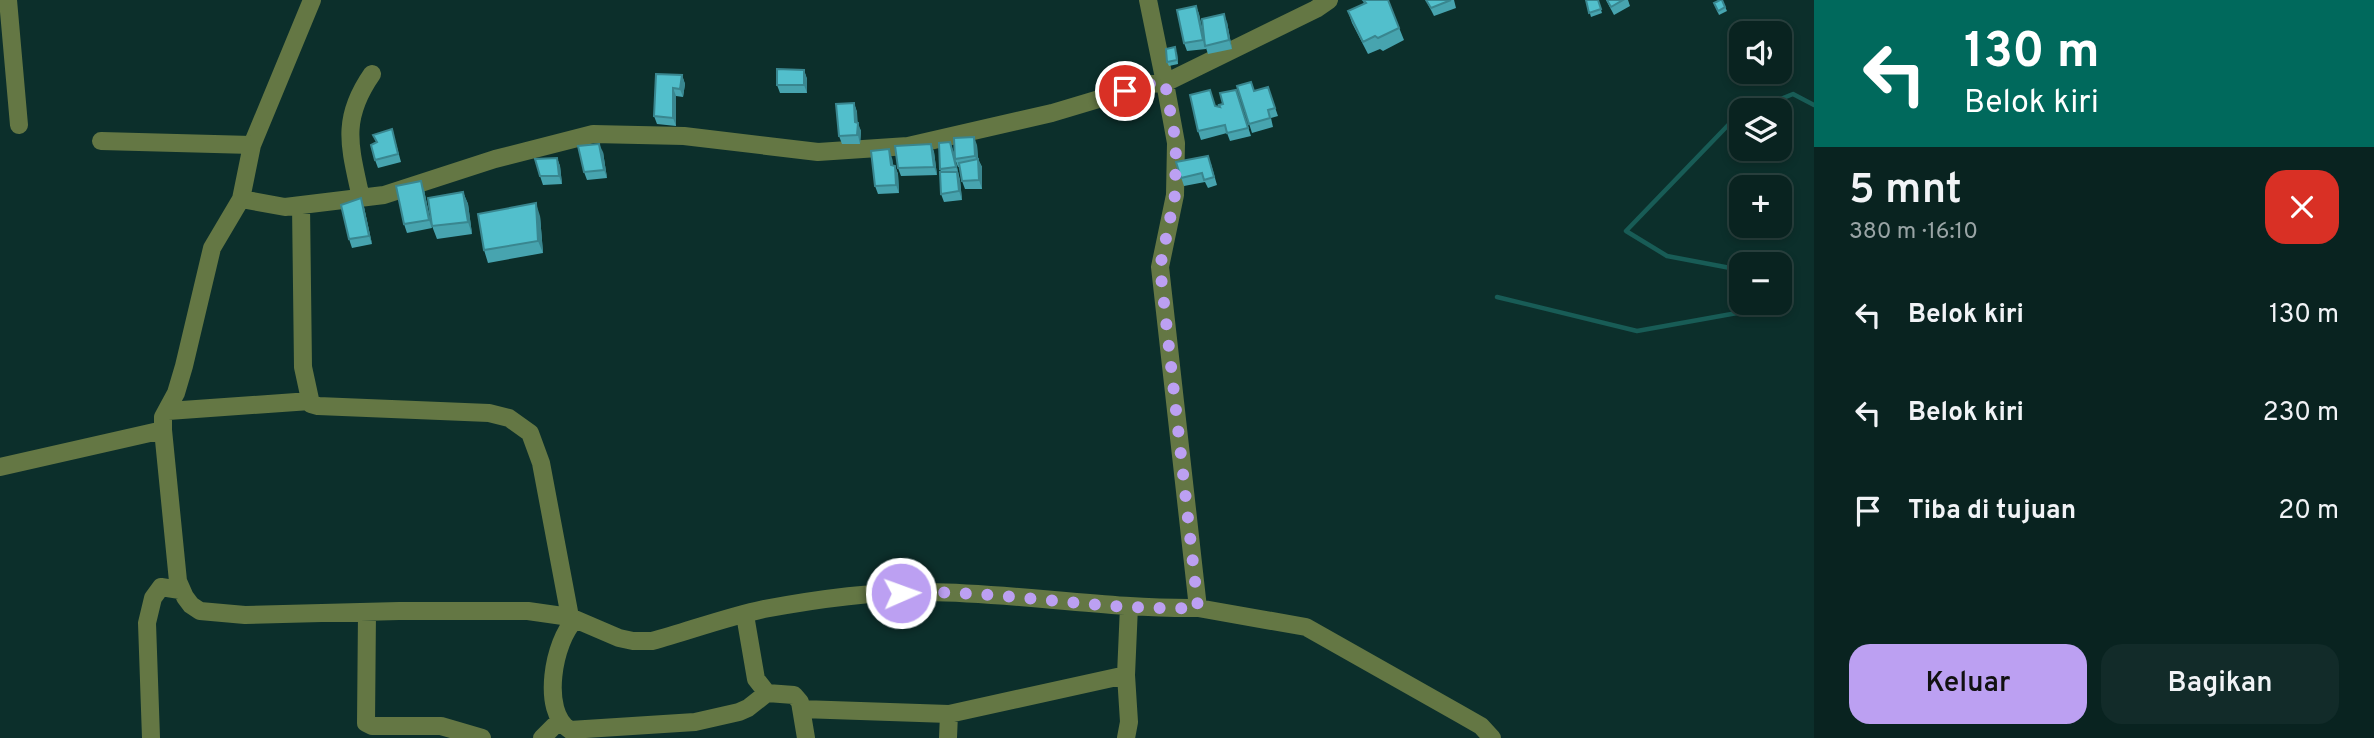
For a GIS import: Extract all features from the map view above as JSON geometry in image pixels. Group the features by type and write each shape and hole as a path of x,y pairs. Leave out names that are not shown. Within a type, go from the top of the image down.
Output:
{"street":[{"path":"8,0 19,125"},
{"path":"312,0 252,145 241,199 212,247 184,366 163,417 178,581 180,590 191,605 200,611 245,615 528,611 572,619 619,638 652,641 762,609 851,596 926,592 1198,608 1306,627 1460,714 1480,726 1492,738"},
{"path":"1148,0 1176,143 1175,195 1160,267 1198,608"},
{"path":"241,199 285,207 384,195 495,159 593,134 684,136 818,152 908,146 1052,113 1149,84 1165,83 1316,9 1329,0"},
{"path":"361,198 351,152 349,124 360,90 372,74"},
{"path":"101,141 252,145"},
{"path":"301,205 303,368 311,404 489,413 509,418 530,433 541,463 572,619 566,629 552,680 552,696 559,720 566,728 576,731 683,723 739,712 767,693 794,695 800,702 806,738"},
{"path":"167,411 310,401"},
{"path":"0,467 163,430"},
{"path":"151,738 147,623 153,598 161,587 180,590"},
{"path":"1126,738 1129,722 1126,675 1129,606"},
{"path":"367,612 366,723 372,726 441,726 482,738"},
{"path":"745,615 756,680 767,693"},
{"path":"801,709 948,714 1126,675"},
{"path":"948,714 948,738"},
{"path":"542,738 559,720"}],"building":[{"path":"1363,0 1388,0 1399,28 1363,42 1348,11 1366,3"},
{"path":"1426,0 1451,0 1431,8"},
{"path":"1586,0 1598,0 1601,9 1589,13"},
{"path":"1607,0 1623,0 1611,7"},
{"path":"1720,0 1725,7 1718,11 1714,3"},
{"path":"1196,6 1203,40 1184,43 1177,10"},
{"path":"1224,14 1229,40 1205,46 1202,19"},
{"path":"1175,47 1177,60 1167,62 1166,49"},
{"path":"777,69 804,70 804,85 777,85"},
{"path":"656,74 682,75 680,89 673,88 673,118 654,116"},
{"path":"1251,82 1254,91 1268,87 1275,108 1268,110 1270,118 1249,124 1237,86"},
{"path":"1210,90 1215,106 1220,107 1219,105 1223,104 1220,93 1236,90 1248,128 1227,133 1225,125 1198,131 1190,95"},
{"path":"854,103 855,122 858,123 857,135 839,136 836,104"},
{"path":"392,129 398,154 375,160 371,145 377,142 373,135"},
{"path":"974,137 975,156 955,159 954,138"},
{"path":"950,142 956,167 940,169 939,143"},
{"path":"599,144 604,170 584,172 578,146"},
{"path":"931,144 934,167 898,168 895,146"},
{"path":"889,149 891,165 895,166 896,185 875,186 871,151"},
{"path":"1208,156 1214,177 1204,180 1202,173 1181,178 1176,162"},
{"path":"557,158 559,176 540,176 535,159"},
{"path":"978,159 979,180 962,181 959,163"},
{"path":"940,172 957,172 959,191 941,194"},
{"path":"421,181 429,220 404,224 396,186"},
{"path":"463,192 468,222 432,226 428,198"},
{"path":"361,198 369,236 349,239 341,205"},
{"path":"536,203 538,241 484,250 478,214"}],"waterway":[{"path":"1783,98 1793,94 1814,105"},
{"path":"1729,124 1626,231 1667,256 1729,268"},
{"path":"1497,297 1637,331 1729,314"}],"route":[{"path":"901,593 1012,596 1082,604 1198,608 1160,267 1175,195 1176,143 1165,83 1149,84 1125,91"}]}
